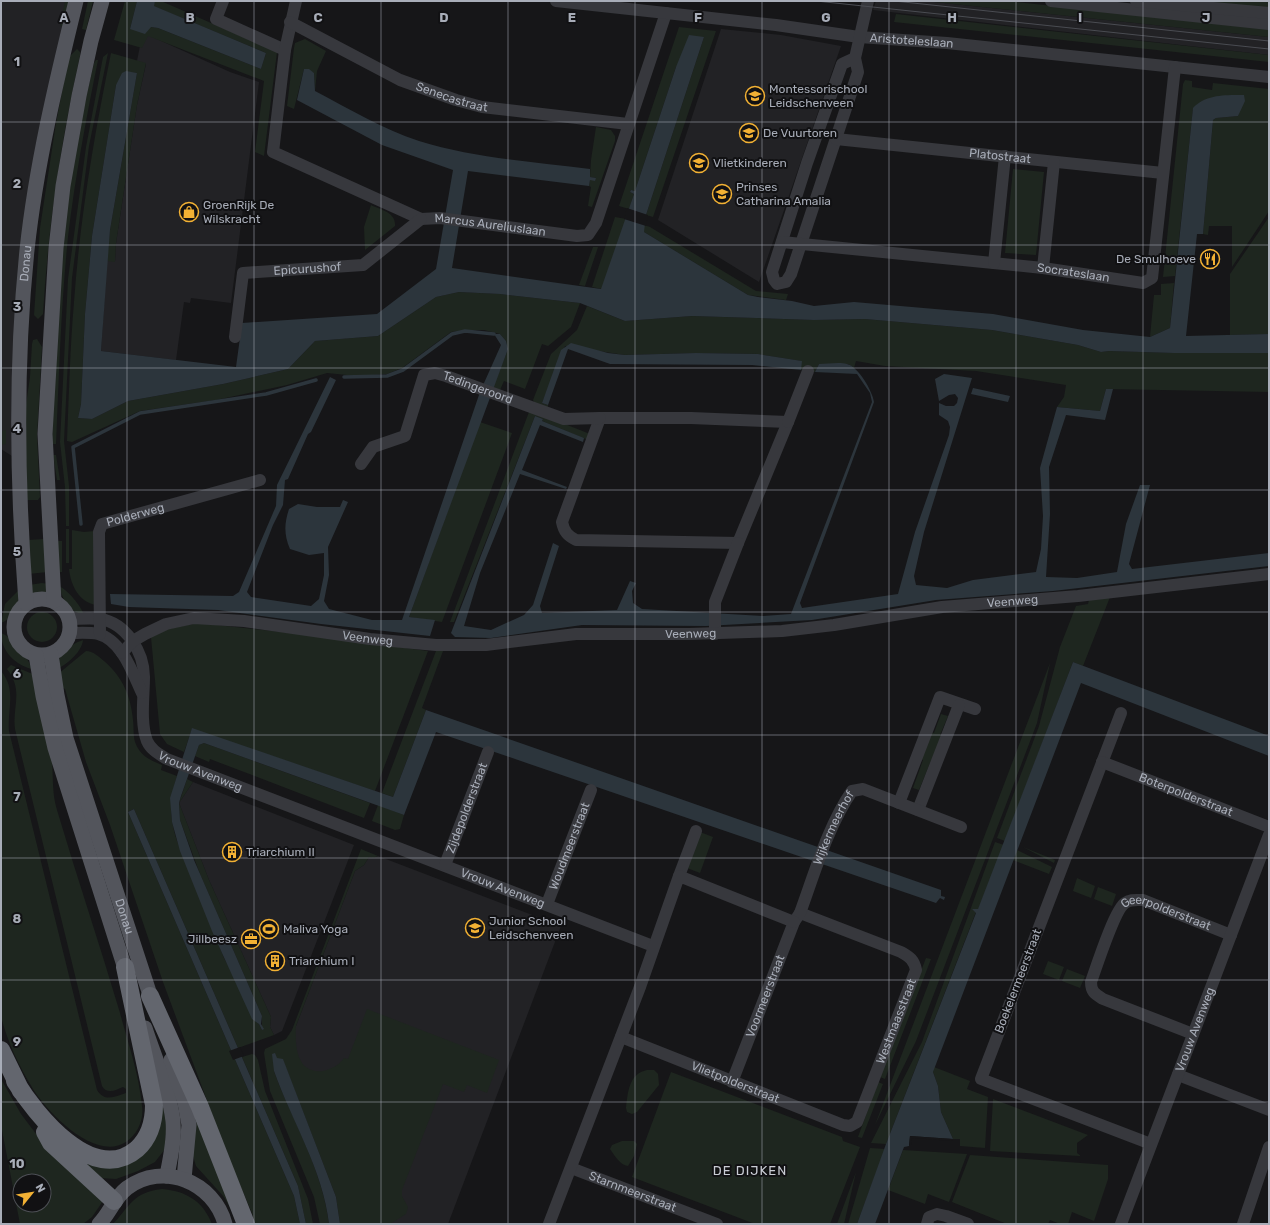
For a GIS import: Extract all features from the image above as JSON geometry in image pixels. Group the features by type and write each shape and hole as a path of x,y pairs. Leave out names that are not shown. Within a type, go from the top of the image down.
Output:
{"highway":[{"path":"15,1081 27,1100 44,1120 81,1151 98,1158 110,1159 126,1156 138,1147 149,1134 152,1126 154,1105 125,967"},
{"path":"150,996 200,1108 246,1224"},
{"path":"1,1050 15,1081 51,1143 114,1201"}],"main road":[{"name":"Donau","path":"26,603 18,426 21,329 27,249 36,185 54,94 76,1"},
{"path":"54,601 44,434 56,248 64,186 79,96 91,41 102,1"},
{"path":"40,599 54,601 64,609 69,626 63,646 44,654 24,648 18,641 14,632 15,618 20,610 26,603 40,599"},
{"name":"Donau","path":"44,654 54,748 172,1113 173,1138 167,1176"},
{"name":"Donau","path":"44,654 57,695 66,738 188,1117 189,1136 184,1179"},
{"path":"101,1222 114,1201 125,1190 139,1181 151,1177 167,1176 184,1179 202,1188 220,1209 225,1224"}],"street":[{"path":"223,1 216,19 285,50"},
{"name":"Marcus Aureliuslaan","path":"296,1 290,22 285,50 273,152 421,219 440,218 577,236 588,235 596,223 666,13"},
{"name":"Aristoteleslaan","path":"556,1 776,24 859,37 947,43 1269,77"},
{"path":"855,58 842,64 807,163 772,276 777,284 786,282 789,279 858,72 855,58 868,1"},
{"path":"1052,1 1269,24"},
{"path":"1136,1 1269,13"},
{"name":"Senecastraat","path":"290,22 400,80 450,99 482,106 628,124"},
{"name":"Socrateslaan","path":"782,242 1043,268 1143,283 1152,278 1175,67"},
{"name":"Platostraat","path":"836,139 1164,173"},
{"path":"994,263 1005,156"},
{"path":"1043,268 1054,162"},
{"name":"Epicurushof","path":"235,337 243,273 363,265 421,219"},
{"path":"715,634 715,602 808,371"},
{"name":"Tedingeroord","path":"361,464 373,447 405,436 424,375 435,373 494,392 564,419 691,418 788,422"},
{"path":"600,418 562,522 563,529 568,536 576,540 738,543"},
{"name":"Polderweg","path":"101,619 99,532 102,524 260,480"},
{"name":"Veenweg","path":"122,653 133,641 166,624 194,618 251,622 370,639 436,646 486,645 576,634 715,634 782,631 834,625 942,607 1078,596 1269,574"},
{"path":"69,626 100,634 101,619"},
{"name":"Vrouw Avenweg","path":"69,626 101,619 122,629 133,641 141,655 144,676 143,694 147,741 153,750 167,759 548,904 653,946"},
{"name":"Vrouw Avenweg","path":"100,634 110,640 122,653 143,694"},
{"path":"899,803 940,697 959,705 975,709"},
{"path":"918,810 959,705"},
{"name":"Boekelermeerstraat","path":"1121,713 981,1079 1151,1144"},
{"name":"Zijdepolderstraat","path":"445,865 488,752"},
{"name":"Boterpolderstraat","path":"1102,762 1269,827"},
{"name":"Wijkermeerhof","path":"797,917 827,841 845,800 852,791 863,789 961,827"},
{"name":"Woudmeerstraat","path":"548,904 591,790"},
{"path":"549,1224 640,987 653,946 696,831"},
{"name":"Vrouw Avenweg","path":"1121,1224 1269,835"},
{"name":"Westmaasstraat","path":"679,876 901,952 910,957 916,970 861,1115 857,1122 850,1126"},
{"name":"Geerpolderstraat","path":"1193,1034 1103,999 1094,994 1091,988 1091,982 1104,948 1123,903 1131,900 1142,900 1231,936"},
{"name":"Voormeerstraat","path":"732,1082 797,917"},
{"name":"Vlietpolderstraat","path":"621,1037 732,1082 843,1125 850,1126"},
{"path":"1178,1075 1269,1110"},
{"path":"1243,1224 1269,1147"},
{"name":"Starnmeerstraat","path":"571,1168 717,1224"},
{"path":"927,1224 929,1217 937,1214 968,1224"}],"shaded area":[{"path":"1,1 73,1 53,78 12,456 1,449"},
{"path":"65,1 69,1 63,27 60,25"},
{"path":"88,1 93,1 86,30 82,29"},
{"path":"125,1 137,1 130,29 151,27 158,28 261,69 266,53 153,6 155,1 161,1 277,52 264,156 255,152 264,81 148,36 142,48 114,40"},
{"path":"137,1 155,1 154,6 266,53 261,69 158,28 151,27 145,34 130,29"},
{"path":"876,1 925,1 1269,37 1269,55 873,10"},
{"path":"925,1 1006,1 1269,29 1269,37"},
{"path":"1158,1 1269,1 1269,10"},
{"path":"896,14 1269,55 1269,62 894,22"},
{"path":"679,27 716,31 653,217 646,215 704,37 676,67 635,191 631,190 630,192 634,194 629,209 619,206"},
{"name":"De Vuurtoren","path":"721,29 781,35 841,46 759,282 658,220"},
{"path":"148,35 230,72 259,82 231,303 191,298 190,303 184,302 176,360 101,351 107,261 115,261 116,243 137,105 146,64 137,61 140,46"},
{"path":"689,35 704,37 646,215 644,232 748,295 792,301 814,306 854,302 993,314 1083,330 1150,337 1170,328 1193,108 1204,100 1217,96 1244,95 1245,101 1238,116 1216,118 1213,120 1203,234 1197,234 1186,336 1269,334 1269,353 1101,352 1078,345 992,330 865,319 814,320 692,316 625,321 580,303 500,294 459,292 436,297 378,336 315,341 288,369 223,384 128,401 92,419 78,418 81,404 85,314 92,236 116,85 122,73 126,71 137,73 110,230 101,351 236,367 242,323 377,314 436,269 453,170 382,145 297,100 304,69 309,69 314,73 315,91 379,125 419,141 461,152 525,162 590,169 590,177 596,178 595,181 590,180 589,186 468,171 452,268 601,289 634,194 630,192 631,190 635,191 676,67"},
{"path":"305,39 326,51 317,71 315,91 314,73 304,69 294,109 287,106 294,48 295,43"},
{"path":"77,49 80,52 80,56 56,184 48,249 43,314 38,319 34,315 40,228 56,123 68,61 70,56"},
{"path":"108,53 89,146 72,278 64,441 69,486 69,526 66,526 65,487 60,442 68,279 86,147 103,57"},
{"path":"111,53 146,63 137,105 116,243 115,262 107,261 110,230 137,73 128,72 116,85 92,236 85,314 81,404 78,418 92,419 128,401 223,384 288,369 315,341 378,336 436,297 459,292 500,294 580,303 571,327 548,346 542,344 525,389 504,381 500,390 493,387 508,349 506,341 500,334 484,330 466,330 451,332 402,368 387,374 357,376 327,373 287,385 216,400 140,411 72,442 67,441 72,337 80,239 93,146"},
{"path":"98,60 81,148 68,237 62,315 56,444 52,444 54,381 65,224 76,144 94,63"},
{"path":"1185,80 1192,81 1192,87 1212,90 1213,83 1269,89 1269,211 1232,267 1232,226 1209,226 1208,235 1203,234 1213,120 1216,118 1238,116 1244,95 1193,109 1175,276 1163,277 1183,84"},
{"path":"596,127 611,130 615,136 615,141 592,207 588,206 591,187 589,186 590,180 596,178 590,177"},
{"path":"1013,169 1044,172 1036,255 1005,253"},
{"path":"371,205 387,212 395,221 395,226 365,250 364,227"},
{"path":"615,217 626,219 602,289 592,287"},
{"path":"1269,217 1269,334 1230,335 1230,274"},
{"path":"644,225 650,227 756,291 788,294 786,300 748,295 644,232"},
{"path":"593,247 598,247 585,286 579,285"},
{"path":"1174,283 1170,328 1150,337 1154,295 1161,295 1161,284"},
{"path":"587,306 625,321 692,316 814,320 865,319 992,330 1078,345 1101,352 1269,353 1269,392 1106,389 1100,411 1057,407 1064,397 1066,385 976,371 885,366 856,361 854,368 848,364 819,364 815,372 801,370 801,361 758,354 696,353 625,355 565,346 542,403 548,405 548,408 534,402 533,400 551,354 577,330"},
{"path":"494,334 500,334 506,341 508,349 409,617 435,620 430,636 321,624 218,610 129,607 111,604 110,594 233,596 239,592 276,506 277,485 330,377 336,380 311,432 308,434 288,479 285,480 283,505 273,525 247,592 251,597 311,606 319,599 324,575 324,553 309,555 290,549 286,534 287,514 289,509 298,504 317,507 340,507 343,500 348,502 328,547 329,575 324,601 329,609 372,620 402,620 480,392 501,345"},
{"path":"37,339 42,347 37,436 40,497 38,500 26,500 22,432 30,377 32,344 33,340"},
{"path":"571,343 608,353 625,355 696,353 758,354 802,361 801,370 752,365 610,364 568,349 548,405 542,403 561,350"},
{"path":"841,363 847,364 856,369 871,392 874,402 800,603 802,608 898,594 915,532 949,435 950,427 948,421 939,415 939,403 946,406 954,406 957,403 958,398 955,394 949,395 939,401 935,379 944,374 972,378 924,532 914,576 916,585 947,588 973,580 1036,572 1041,549 1043,516 1040,468 1057,407 1100,411 1106,389 1113,389 1105,420 1066,415 1049,467 1050,514 1046,577 1077,578 1117,572 1126,524 1140,485 1150,485 1129,564 1132,569 1269,553 1269,566 1053,591 936,600 812,620 706,626 582,625 491,638 455,637 451,633 535,416 543,419 542,421 584,438 583,442 540,425 522,470 567,487 566,489 520,474 480,573 464,626 491,630 524,615 533,605 553,543 559,546 540,606 542,613 617,610 630,581 636,583 632,591 633,603 642,609 763,616 791,614 872,402 870,393 857,374 815,372 819,364"},
{"path":"973,388 1010,396 1008,402 971,394"},
{"path":"532,411 590,434 588,440 542,421 543,419 535,416 454,622 450,622 529,412"},
{"path":"480,422 512,433 442,622 409,617"},
{"path":"6,430 6,444 1,445 1,431"},
{"path":"53,455 56,455 60,480 57,480"},
{"path":"66,529 69,529 69,563 66,563"},
{"path":"72,530 84,532 95,531 96,605 81,597 74,587 70,575 69,569 72,569"},
{"path":"44,539 48,572 28,574 28,540"},
{"path":"58,541 62,541 62,572 57,572"},
{"path":"42,583 49,584 50,593 40,592 29,594 29,585"},
{"path":"59,586 74,599 84,615 74,611 67,605"},
{"path":"21,588 13,613 6,621 1,623 5,604"},
{"path":"1110,597 1083,666 1073,662 1005,841 997,838 1039,726 1060,647 1076,606 1088,604 1089,600"},
{"path":"42,612 53,616 57,627 53,638 42,642 31,638 27,627 31,616"},
{"path":"198,623 310,635 428,651 375,791 192,729 184,752 167,744 160,734 151,637 168,629"},
{"path":"1,633 9,638 19,648 28,660 32,669 20,664 10,656 3,646"},
{"path":"83,640 80,648 74,656 59,668 62,653 73,644"},
{"path":"86,651 98,656 111,667 125,688 132,712 134,739 137,747 143,754 162,765 161,770 177,776 172,793 171,816 177,841 224,958 262,1030 262,1016 200,874 180,820 179,803 209,880 271,1017 270,1027 274,1035 238,1048 134,809 128,812 294,1196 300,1224 255,1224 252,1213 228,1157 163,982 110,825 86,762 65,689 60,686 58,674"},
{"path":"436,651 443,651 422,708 426,710 393,797 382,793"},
{"path":"1073,662 1269,736 1269,756 1081,683 933,1072 938,1086 941,1112 953,1139 910,1136 909,1146 904,1147 875,1224 857,1224 886,1144 976,913 972,909 978,909"},
{"path":"1050,663 1037,723 916,1041 875,1125"},
{"path":"11,665 35,675 51,752 55,803 105,962 133,1059 141,1094 142,1116 137,1131 126,1142 114,1146 100,1146 74,1132 61,1122 40,1099 23,1072 14,1054 1,1017 1,671 9,685 9,731 97,1090 103,1096 110,1098 126,1093 126,1089 123,1087 109,1091 104,1089 102,1086 15,729 15,684 7,669"},
{"path":"426,710 941,890 941,896 945,897 944,900 940,898 936,903 436,732 404,815 204,743 199,745 181,796 179,803 180,820 194,860 262,1016 261,1024 264,1029 262,1030 259,1024 252,1019 212,931 180,851 172,822 170,798 192,728 393,797"},
{"path":"941,714 948,716 940,735 944,736 930,763 919,790 913,788 923,760 920,759 931,732 934,733"},
{"path":"204,743 370,803 364,818 210,759 209,762 195,756 199,745"},
{"path":"187,779 193,782 179,803"},
{"path":"193,782 354,845 282,1031 274,1035 270,1027 271,1017 209,880 179,803"},
{"path":"378,805 404,815 400,829 395,830 372,821"},
{"path":"134,809 298,1186 306,1224 300,1224 294,1196 128,812"},
{"path":"700,832 713,837 700,873 687,868"},
{"path":"995,842 1004,845 978,910 972,909 976,912 886,1144 871,1143 922,1042"},
{"path":"1023,847 1055,860 1054,863"},
{"path":"361,849 378,856 373,858 369,857 364,865 355,871 296,1026 297,1050 302,1063 307,1068 314,1071 323,1071 340,1063 344,1058 348,1059 367,1009 499,1060 487,1093 467,1085 464,1092 443,1084 402,1190 402,1196 408,1207 406,1214 390,1224 340,1224 336,1197 283,1060 274,1059 274,1071 278,1082 315,1169 321,1187 329,1224 320,1224 314,1197 270,1091 264,1053 265,1049 286,1039 292,1030"},
{"path":"1017,850 1052,867 1049,874 1013,860"},
{"path":"378,856 561,926 448,1224 351,1224 286,1047 296,1026 355,871 364,865 369,857 373,858"},
{"path":"1077,878 1095,886 1091,898 1073,891"},
{"path":"1098,887 1116,894 1112,906 1094,899"},
{"path":"926,958 931,959 885,1079 880,1077"},
{"path":"1048,961 1064,967 1059,980 1043,974"},
{"path":"1067,969 1085,976 1080,988 1062,981"},
{"path":"275,1053 277,1058 283,1059 336,1197 340,1224 329,1224 326,1204 314,1165 274,1071 272,1054"},
{"path":"252,1054 255,1055 258,1060 265,1091 308,1199 313,1224 306,1224 298,1186 242,1057"},
{"path":"934,1067 970,1081 967,1089 988,1097 985,1148 960,1146 960,1139 953,1139 941,1112 938,1086 933,1072"},
{"path":"647,1070 654,1070 658,1074 659,1085 637,1112 632,1114 627,1112 626,1108 630,1084 636,1075"},
{"path":"671,1072 842,1137 843,1141 860,1147 830,1224 755,1224 632,1177"},
{"path":"1,1079 21,1114 46,1147 103,1201 92,1217 83,1224 20,1224 18,1213 52,1213 52,1173 12,1173 12,1182 1,1125"},
{"path":"878,1082 883,1084 862,1138 858,1137"},
{"path":"157,1094 167,1116 165,1149 155,1162 138,1171 116,1179 100,1178 56,1138 129,1160"},
{"path":"993,1099 1088,1135 1077,1143 1077,1153 1081,1156 990,1151"},
{"path":"193,1110 240,1224 236,1224 233,1213 224,1197 196,1166 193,1156"},
{"path":"622,1141 634,1141 637,1144 634,1156 628,1166 620,1162 610,1149 612,1145"},
{"path":"870,1148 885,1149 857,1224 848,1224"},
{"path":"903,1150 967,1154 949,1202 928,1194 925,1204 888,1190"},
{"path":"970,1155 1108,1165 1108,1179 1094,1221 1072,1212 1068,1224 1060,1224 1050,1220 1048,1224 1007,1224 952,1202"},
{"path":"856,1172 844,1224 837,1224"},
{"path":"162,1189 179,1192 199,1203 212,1224 113,1224 138,1197 144,1193"}],"pier":[{"path":"627,208 648,215 646,226 624,219"},
{"path":"240,1047 244,1056 233,1060 229,1051"},
{"path":"910,1136 955,1139 953,1141 912,1138 911,1145 909,1145"}],"waterway":[{"path":"344,377 387,376 403,370 452,334 465,331 494,334"},
{"path":"81,524 73,447 140,413 266,394 316,380"}],"tram line":[{"path":"816,1 1269,49"},
{"path":"894,1 1269,41"}],"place":[{"name":"Montessorischool Leidschenveen","path":"755,96"},
{"name":"De Vuurtoren","path":"749,133"},
{"name":"Vlietkinderen","path":"699,163"},
{"name":"Prinses Catharina Amalia","path":"722,194"},
{"name":"GroenRijk De Wilskracht","path":"189,212"},
{"name":"De Smulhoeve","path":"1210,259"},
{"name":"Triarchium II","path":"232,852"},
{"name":"Junior School Leidschenveen","path":"475,928"},
{"name":"Maliva Yoga","path":"269,929"},
{"name":"Jillbeesz","path":"251,939"},
{"name":"Triarchium I","path":"275,961"}],"district":[{"name":"DE DIJKEN","path":"750,1170"}]}
